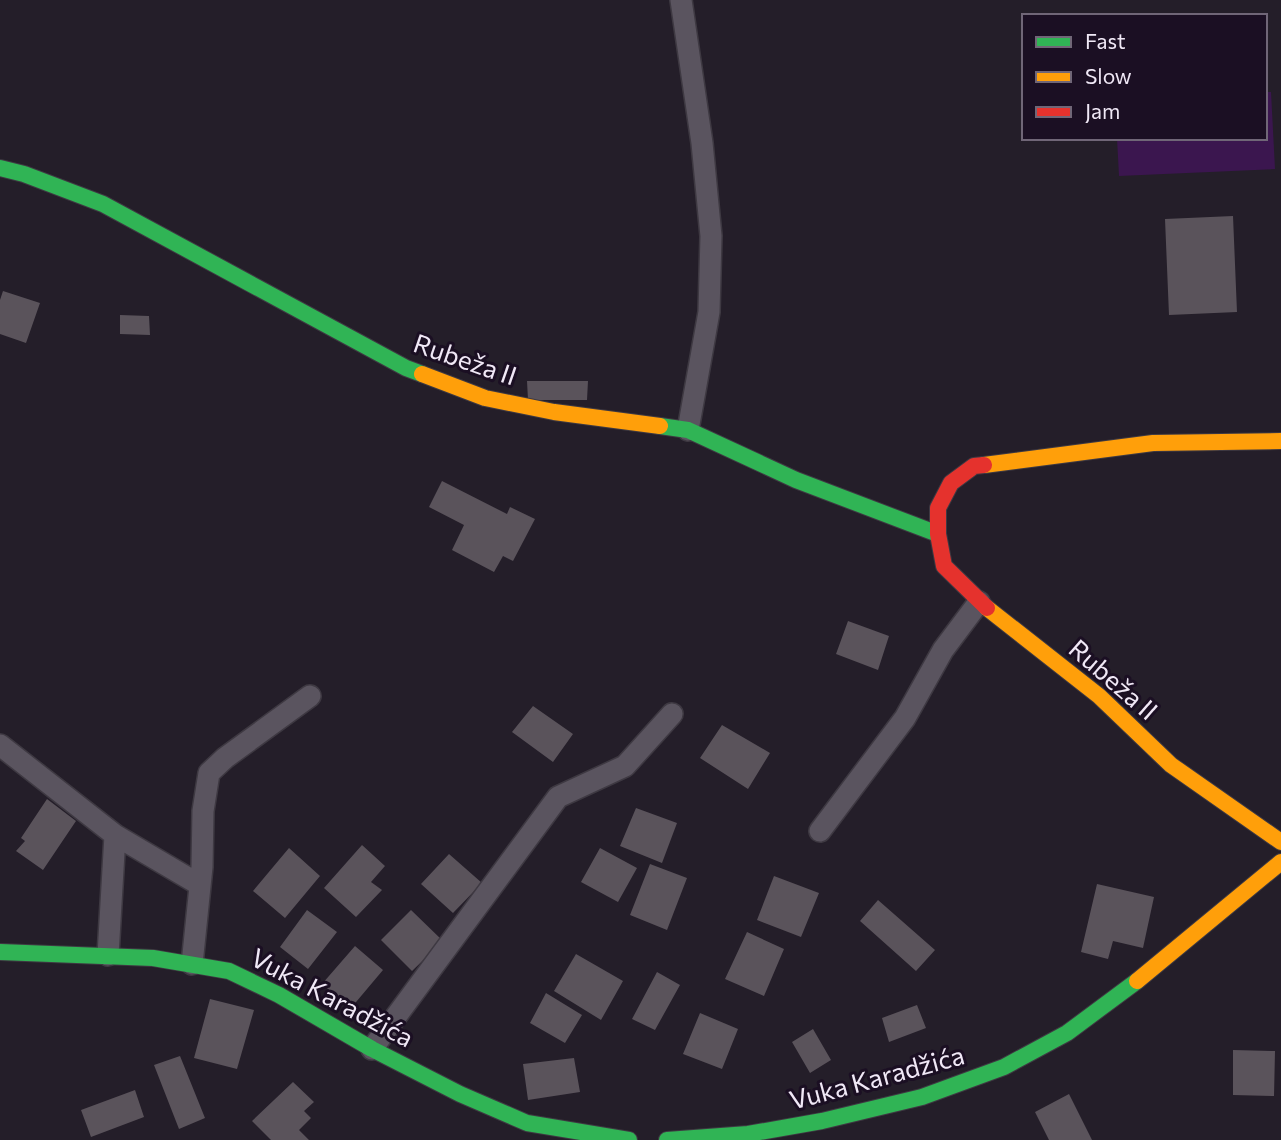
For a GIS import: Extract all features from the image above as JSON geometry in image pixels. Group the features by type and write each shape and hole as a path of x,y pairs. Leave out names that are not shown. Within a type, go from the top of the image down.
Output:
{"street":[{"path":"681,0 702,144 711,236 709,312 688,430"},
{"name":"Rubeža II","path":"0,168 24,174 103,204 406,368 485,398 554,412 688,430 796,480 938,534"},
{"name":"Rubeža II","path":"1281,441 1153,443 974,466 951,483 938,508 938,534 944,566 979,602 1099,696 1171,765 1281,842"},
{"path":"820,831 905,718 943,650 979,602"},
{"path":"192,964 200,885 203,811 209,773 225,758 310,696"},
{"path":"372,1049 558,797 625,766 672,714"},
{"path":"0,745 115,835 200,885"},
{"path":"108,955 115,835"},
{"name":"Vuka Karadžića","path":"667,1140 825,1131 1004,1067 1067,1033 1157,966 1281,862"},
{"name":"Vuka Karadžića","path":"0,952 153,958 229,971 279,995 372,1049 460,1094 520,1132 629,1140"}],"shaded area":[{"path":"1267,92 1271,92 1275,169 1119,176 1117,140 1267,140"}],"building":[{"path":"1233,216 1237,312 1169,315 1165,219"},
{"path":"3,291 40,303 26,343 0,334 0,300"},
{"path":"120,315 149,316 150,335 120,334"},
{"path":"527,381 588,381 587,400 528,400"},
{"path":"442,481 507,514 510,507 535,519 513,561 503,556 494,572 452,550 464,525 429,507"},
{"path":"848,621 889,636 878,670 836,654"},
{"path":"533,706 573,734 553,762 512,732"},
{"path":"722,725 770,753 748,789 700,758"},
{"path":"47,799 76,821 43,870 16,851 25,841 21,838"},
{"path":"636,808 677,823 662,863 620,846"},
{"path":"362,845 385,866 371,882 382,890 356,917 324,888"},
{"path":"289,848 320,876 285,918 253,891"},
{"path":"600,848 637,868 618,902 581,882"},
{"path":"449,854 482,883 453,913 421,884"},
{"path":"650,864 687,878 667,930 630,915"},
{"path":"774,876 819,893 801,937 757,920"},
{"path":"1097,884 1154,897 1143,948 1113,941 1108,959 1081,952"},
{"path":"878,900 935,950 916,971 860,921"},
{"path":"307,910 337,932 308,969 280,947"},
{"path":"411,910 443,941 412,971 381,940"},
{"path":"747,932 784,949 764,996 725,979"},
{"path":"355,946 383,970 351,1008 322,984"},
{"path":"576,954 623,981 601,1020 554,991"},
{"path":"657,972 680,985 655,1030 632,1019"},
{"path":"546,993 582,1015 565,1043 530,1023"},
{"path":"210,999 254,1010 237,1069 194,1058"},
{"path":"917,1005 926,1028 889,1042 882,1018"},
{"path":"700,1013 738,1029 722,1069 683,1054"},
{"path":"813,1029 831,1060 810,1073 792,1042"},
{"path":"1233,1050 1275,1051 1274,1096 1233,1095"},
{"path":"180,1056 205,1118 179,1129 154,1065"},
{"path":"574,1058 580,1092 528,1100 523,1064"},
{"path":"293,1082 314,1102 304,1111 311,1118 299,1130 309,1140 271,1140 252,1121"},
{"path":"135,1090 144,1117 91,1137 81,1110"},
{"path":"1069,1094 1092,1140 1049,1140 1035,1112"}],"traffic: fast":[{"path":"0,168 24,174 103,204 406,368 422,374"},
{"path":"660,426 688,430 796,480 938,534"},
{"path":"0,952 153,958 229,971 279,995 372,1049 460,1094 527,1123 629,1140"},
{"path":"667,1140 748,1134 822,1121 922,1097 1004,1067 1067,1033 1137,981"}],"traffic: slow":[{"path":"422,374 485,398 554,412 660,426"},
{"path":"984,465 1153,443 1281,441"},
{"path":"987,608 1099,696 1171,765 1281,842"},
{"path":"1137,981 1281,862"}],"traffic: jam":[{"path":"984,465 974,466 951,483 938,508 938,534 944,566 987,608"}]}
